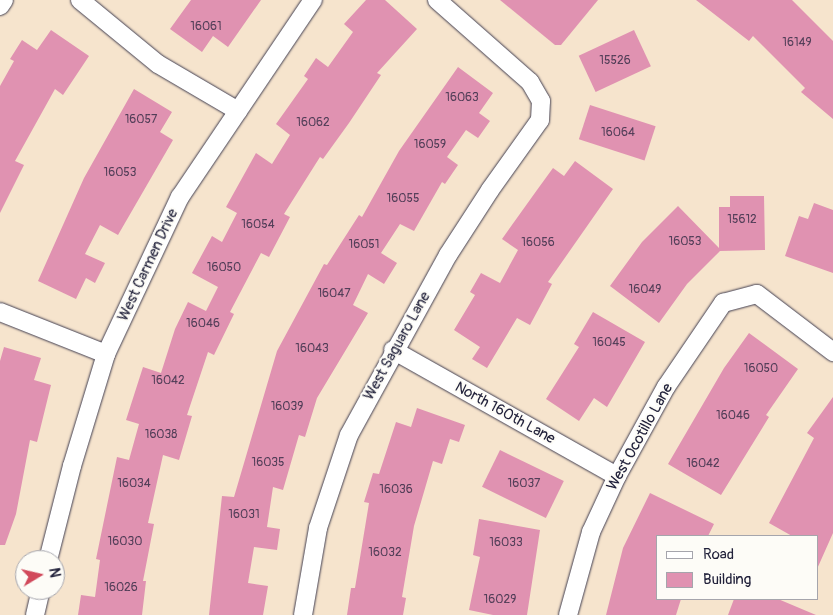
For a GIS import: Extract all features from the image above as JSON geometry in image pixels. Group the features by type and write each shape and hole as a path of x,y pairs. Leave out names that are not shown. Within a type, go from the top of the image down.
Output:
{"street":[{"path":"0,6 4,0"},
{"path":"80,0 158,64 238,111"},
{"name":"West Carmen Drive","path":"51,550 72,466 106,354 180,197 313,0"},
{"name":"West Saguaro Lane","path":"303,615 318,528 349,435 393,350 475,211 536,129 540,120 541,102 530,82 437,0"},
{"name":"West Ocotillo Lane","path":"568,615 591,532 616,476 666,387 723,303 757,294 833,352"},
{"path":"0,312 106,354"},
{"name":"North 160th Lane","path":"393,350 616,476"},
{"path":"35,615 39,600"}],"building":[{"path":"191,0 261,0 228,47 213,36 202,52 170,29"},
{"path":"366,0 385,0 417,29 377,73 381,75 349,123 323,159 320,157 284,214 290,217 269,257 261,253 230,312 234,314 214,355 208,352 187,415 192,416 179,460 163,455 148,523 154,524 143,581 146,581 142,615 78,615 81,595 95,597 100,560 96,559 117,457 129,460 139,424 126,420 143,367 161,373 175,329 188,302 206,311 218,287 192,273 212,236 222,242 237,213 226,207 256,153 272,164 290,135 276,124 308,79 304,76 316,58 328,67 353,32 344,24"},
{"path":"500,0 598,0 561,45 555,45"},
{"path":"696,0 792,0 833,41 833,119 801,92 805,88 753,36 749,41"},
{"path":"51,30 89,56 63,95 55,89 15,161 24,165 0,213 0,86 14,61 10,59 22,40 37,50"},
{"path":"634,30 651,66 596,92 579,56"},
{"path":"458,67 493,93 479,113 490,121 478,138 466,130 447,157 458,165 445,184 442,182 414,231 400,224 381,253 397,263 384,284 368,274 353,305 368,313 317,398 305,437 299,435 283,490 273,487 267,527 280,529 277,550 254,547 248,583 268,586 263,615 209,615 222,496 234,497 277,351 324,264 327,265 359,215 362,217 399,151"},
{"path":"134,89 172,112 160,132 173,140 118,235 100,225 85,254 105,263 95,283 86,278 76,299 38,281 84,178"},
{"path":"590,105 656,126 644,161 579,139"},
{"path":"575,161 613,189 548,282 552,284 530,325 517,318 487,368 472,359 480,347 454,330 475,295 470,292 481,273 500,283 518,250 502,239 553,168 564,176"},
{"path":"730,196 764,196 765,250 720,251 687,284 659,323 610,286 642,242 678,206 719,248 719,207 730,207"},
{"path":"814,203 833,210 833,273 785,256 799,216 808,219"},
{"path":"593,312 645,342 607,407 594,398 579,421 546,399 579,347 574,344"},
{"path":"749,333 798,369 766,415 769,417 721,495 668,464 724,368"},
{"path":"4,347 41,358 34,380 51,385 37,442 30,440 16,514 5,545 0,545 0,361"},
{"path":"833,397 833,533 818,567 818,535 790,535 769,523 814,438 807,433"},
{"path":"417,408 465,425 459,442 450,439 442,464 433,461 414,526 402,597 406,598 403,615 347,615 351,588 355,588 369,503 364,502 373,473 379,474 396,422 411,427"},
{"path":"500,450 564,481 546,518 482,487"},
{"path":"650,493 714,524 708,535 656,535 656,600 681,600 676,615 606,615 623,548"},
{"path":"479,519 540,530 527,615 493,615 469,610 480,557 473,555"},
{"path":"734,600 780,600 816,615 728,615"}]}
